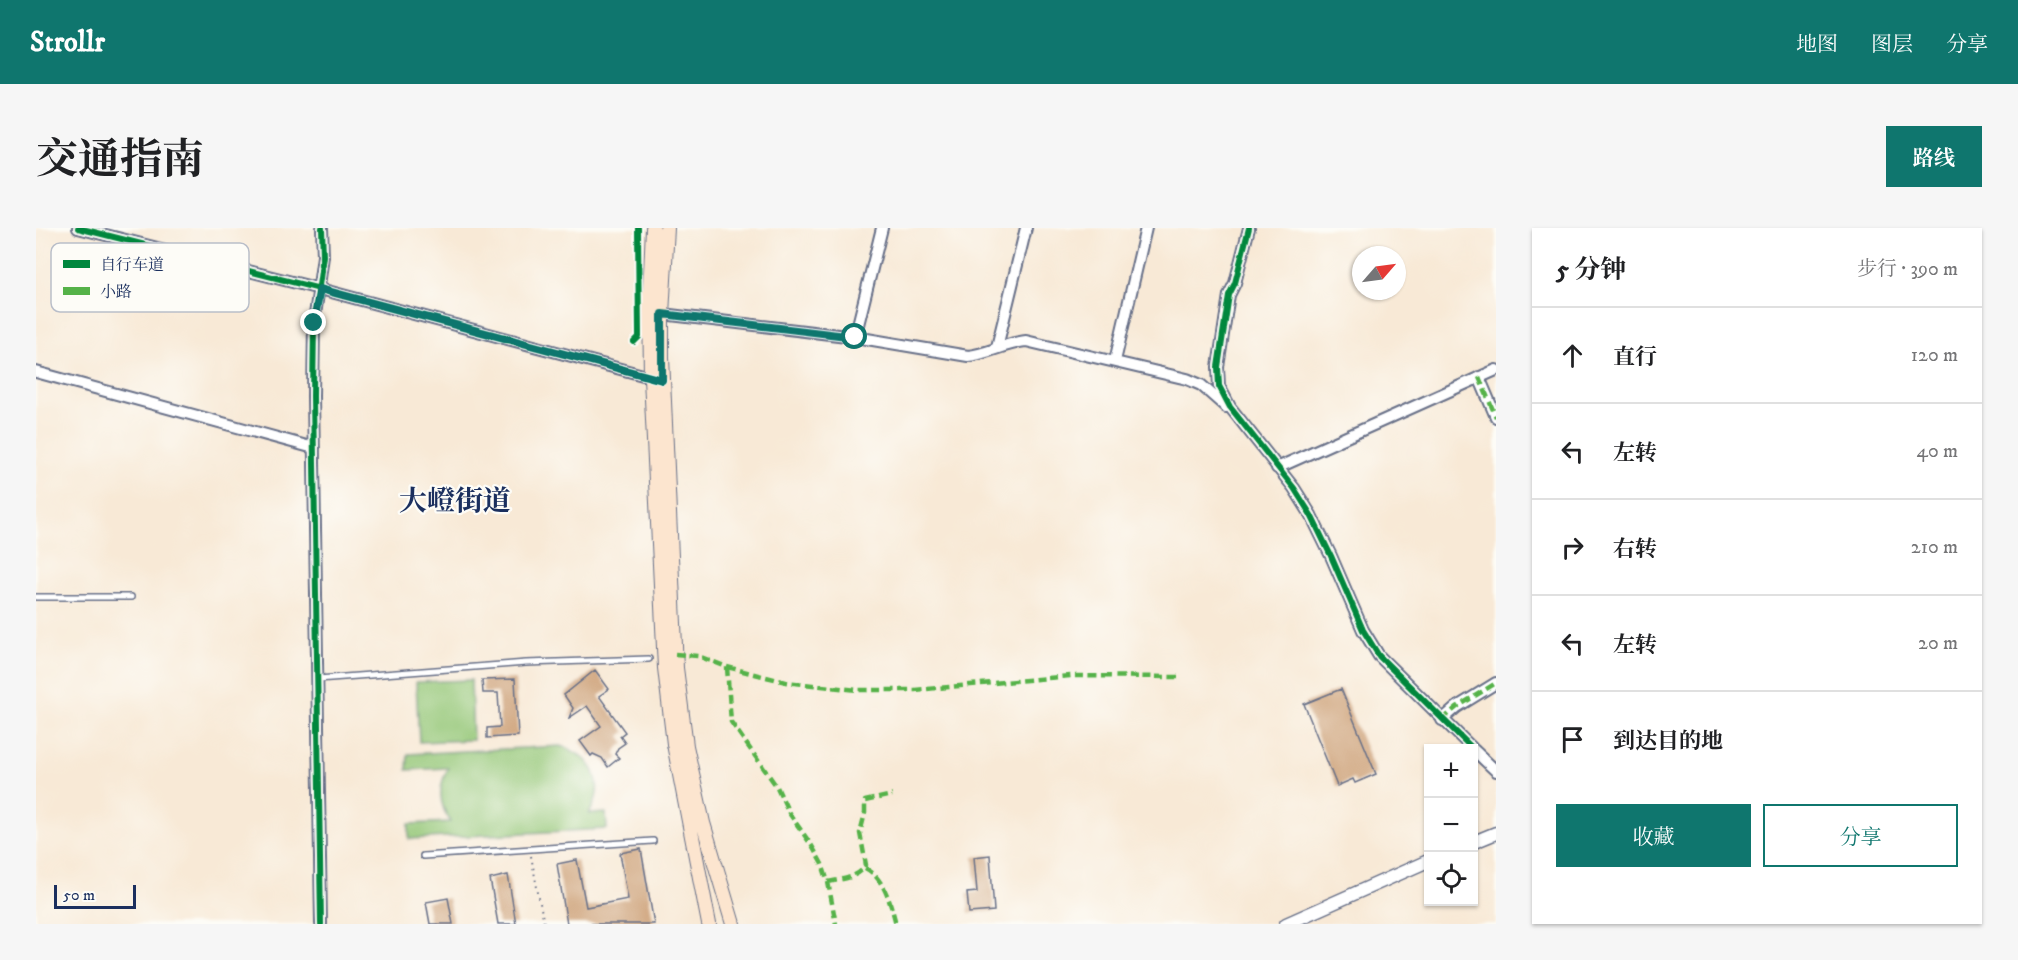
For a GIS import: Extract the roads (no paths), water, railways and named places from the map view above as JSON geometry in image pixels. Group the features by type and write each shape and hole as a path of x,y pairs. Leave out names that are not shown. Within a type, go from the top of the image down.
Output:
{"main road":[{"path":"653,228 650,296 676,668 686,746 703,823 734,924"},
{"path":"667,228 656,379 665,668 674,744 706,921"}],"street":[{"path":"78,228 138,243"},
{"path":"321,924 314,323 323,256 322,228"},
{"path":"855,337 882,228"},
{"path":"997,347 1026,228"},
{"path":"1115,361 1146,228"},
{"path":"1249,228 1235,283 1229,295 1218,369 1219,386 1230,407 1294,488 1311,515 1363,630 1379,656 1468,744"},
{"path":"249,271 656,379"},
{"path":"662,314 855,337 968,356 982,354 1010,343 1026,341 1176,376 1201,385 1245,427"},
{"path":"1201,385 1209,384 1218,369"},
{"path":"1277,468 1496,370"},
{"path":"36,372 314,447"},
{"path":"1479,377 1496,417"},
{"path":"1442,720 1457,706 1496,683"},
{"path":"1478,754 1496,771"},
{"path":"1478,840 1496,833"},
{"path":"1286,924 1424,863"}],"lane":[{"path":"36,597 131,597"},
{"path":"318,679 526,663 649,659"},
{"path":"423,856 653,841"}],"district":[{"name":"大嶝街道","path":"455,500"}]}
